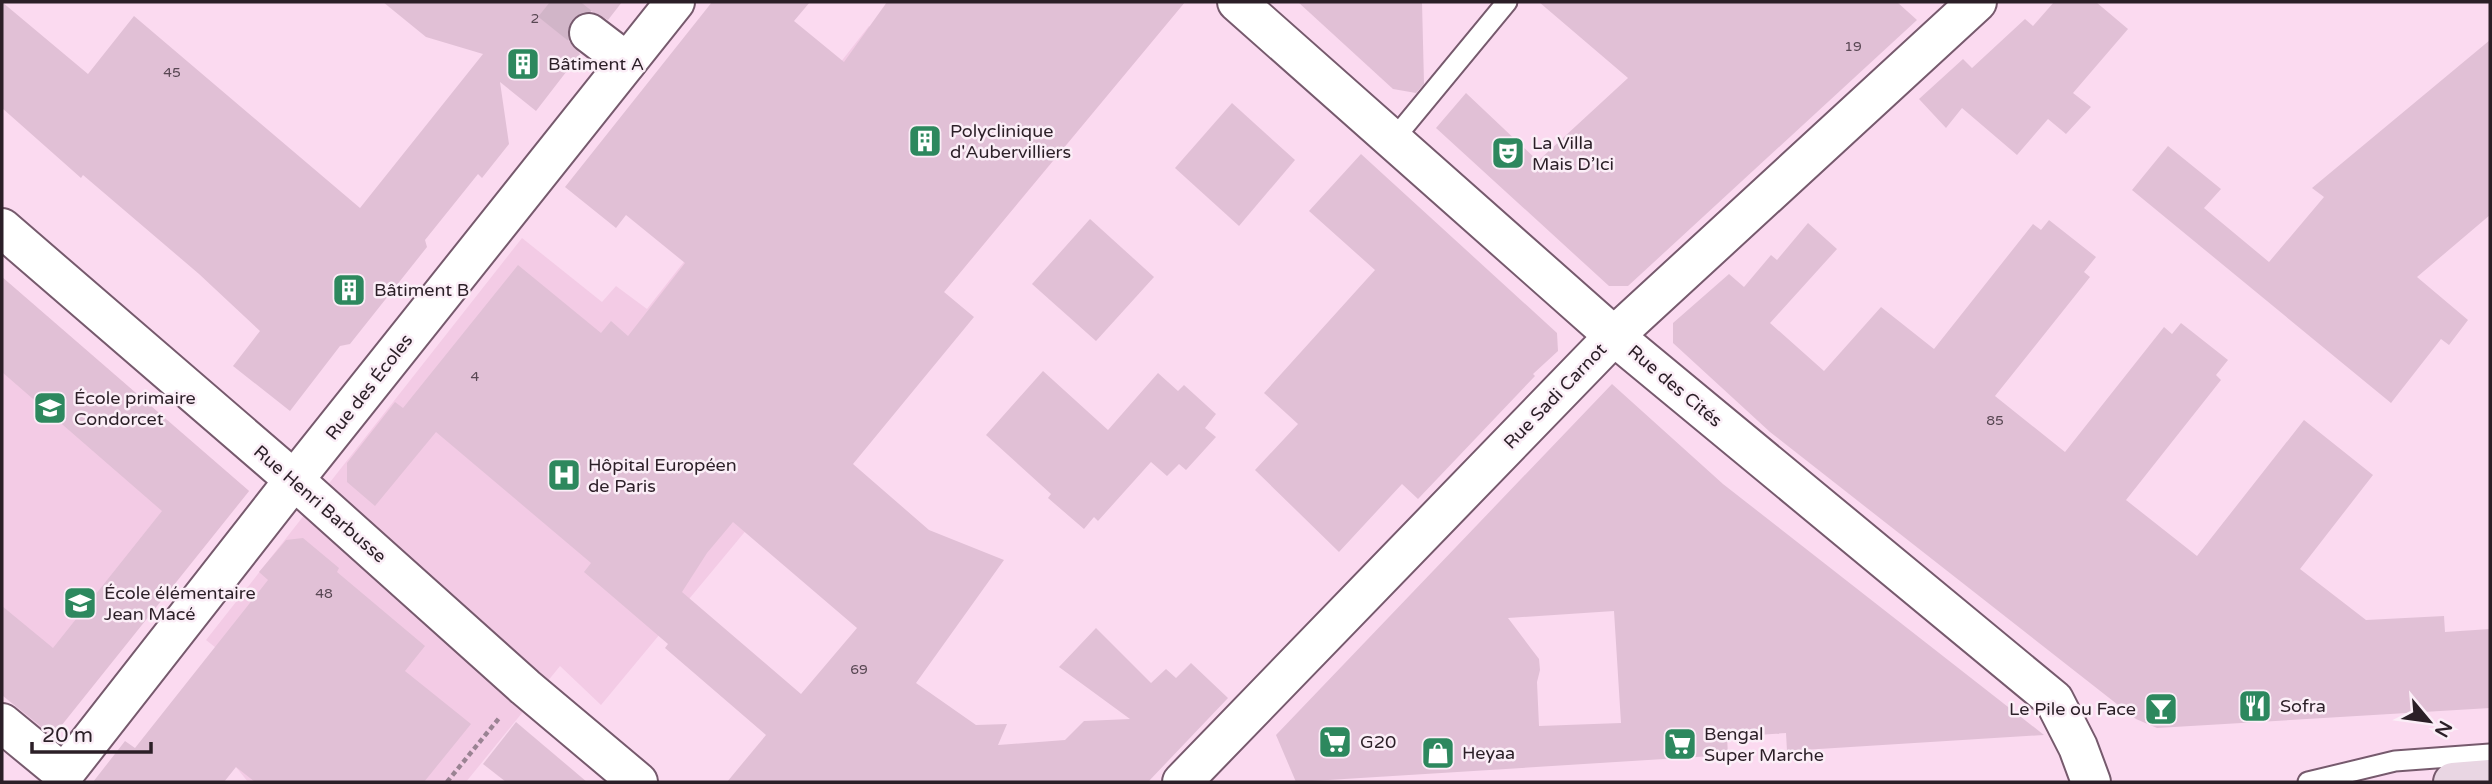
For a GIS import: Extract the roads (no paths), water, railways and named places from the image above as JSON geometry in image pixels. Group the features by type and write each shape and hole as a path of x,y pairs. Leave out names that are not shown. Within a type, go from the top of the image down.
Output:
{"main road":[{"path":"2454,782 2490,779"}],"street":[{"name":"Rue des Écoles","path":"63,778 294,480 675,2"},
{"name":"Rue des Cités","path":"1237,2 1614,336 2054,700 2078,747 2091,782"},
{"name":"Rue Sadi Carnot","path":"1182,782 1614,336 1977,2"},
{"path":"589,33 627,62"},
{"name":"Rue Henri Barbusse","path":"2,228 294,480 525,687 638,782"},
{"path":"2,723 63,778"}],"lane":[{"path":"1393,140 1507,2"},
{"path":"2308,782 2395,761 2490,754"}],"tunnel":[{"path":"550,2 589,33"}],"place":[{"name":"Bâtiment A","path":"523,64"},
{"name":"Polyclinique d'Aubervilliers","path":"925,141"},
{"name":"La Villa Mais D’Ici","path":"1508,153"},
{"name":"Bâtiment B","path":"349,290"},
{"name":"École primaire Condorcet","path":"50,408"},
{"name":"Hôpital Européen de Paris","path":"564,475"},
{"name":"École élémentaire Jean Macé","path":"80,603"},
{"name":"Sofra","path":"2255,706"},
{"name":"Le Pile ou Face","path":"2161,709"},
{"name":"G20","path":"1335,742"},
{"name":"Bengal Super Marche","path":"1680,744"},
{"name":"Heyaa","path":"1438,753"}]}
